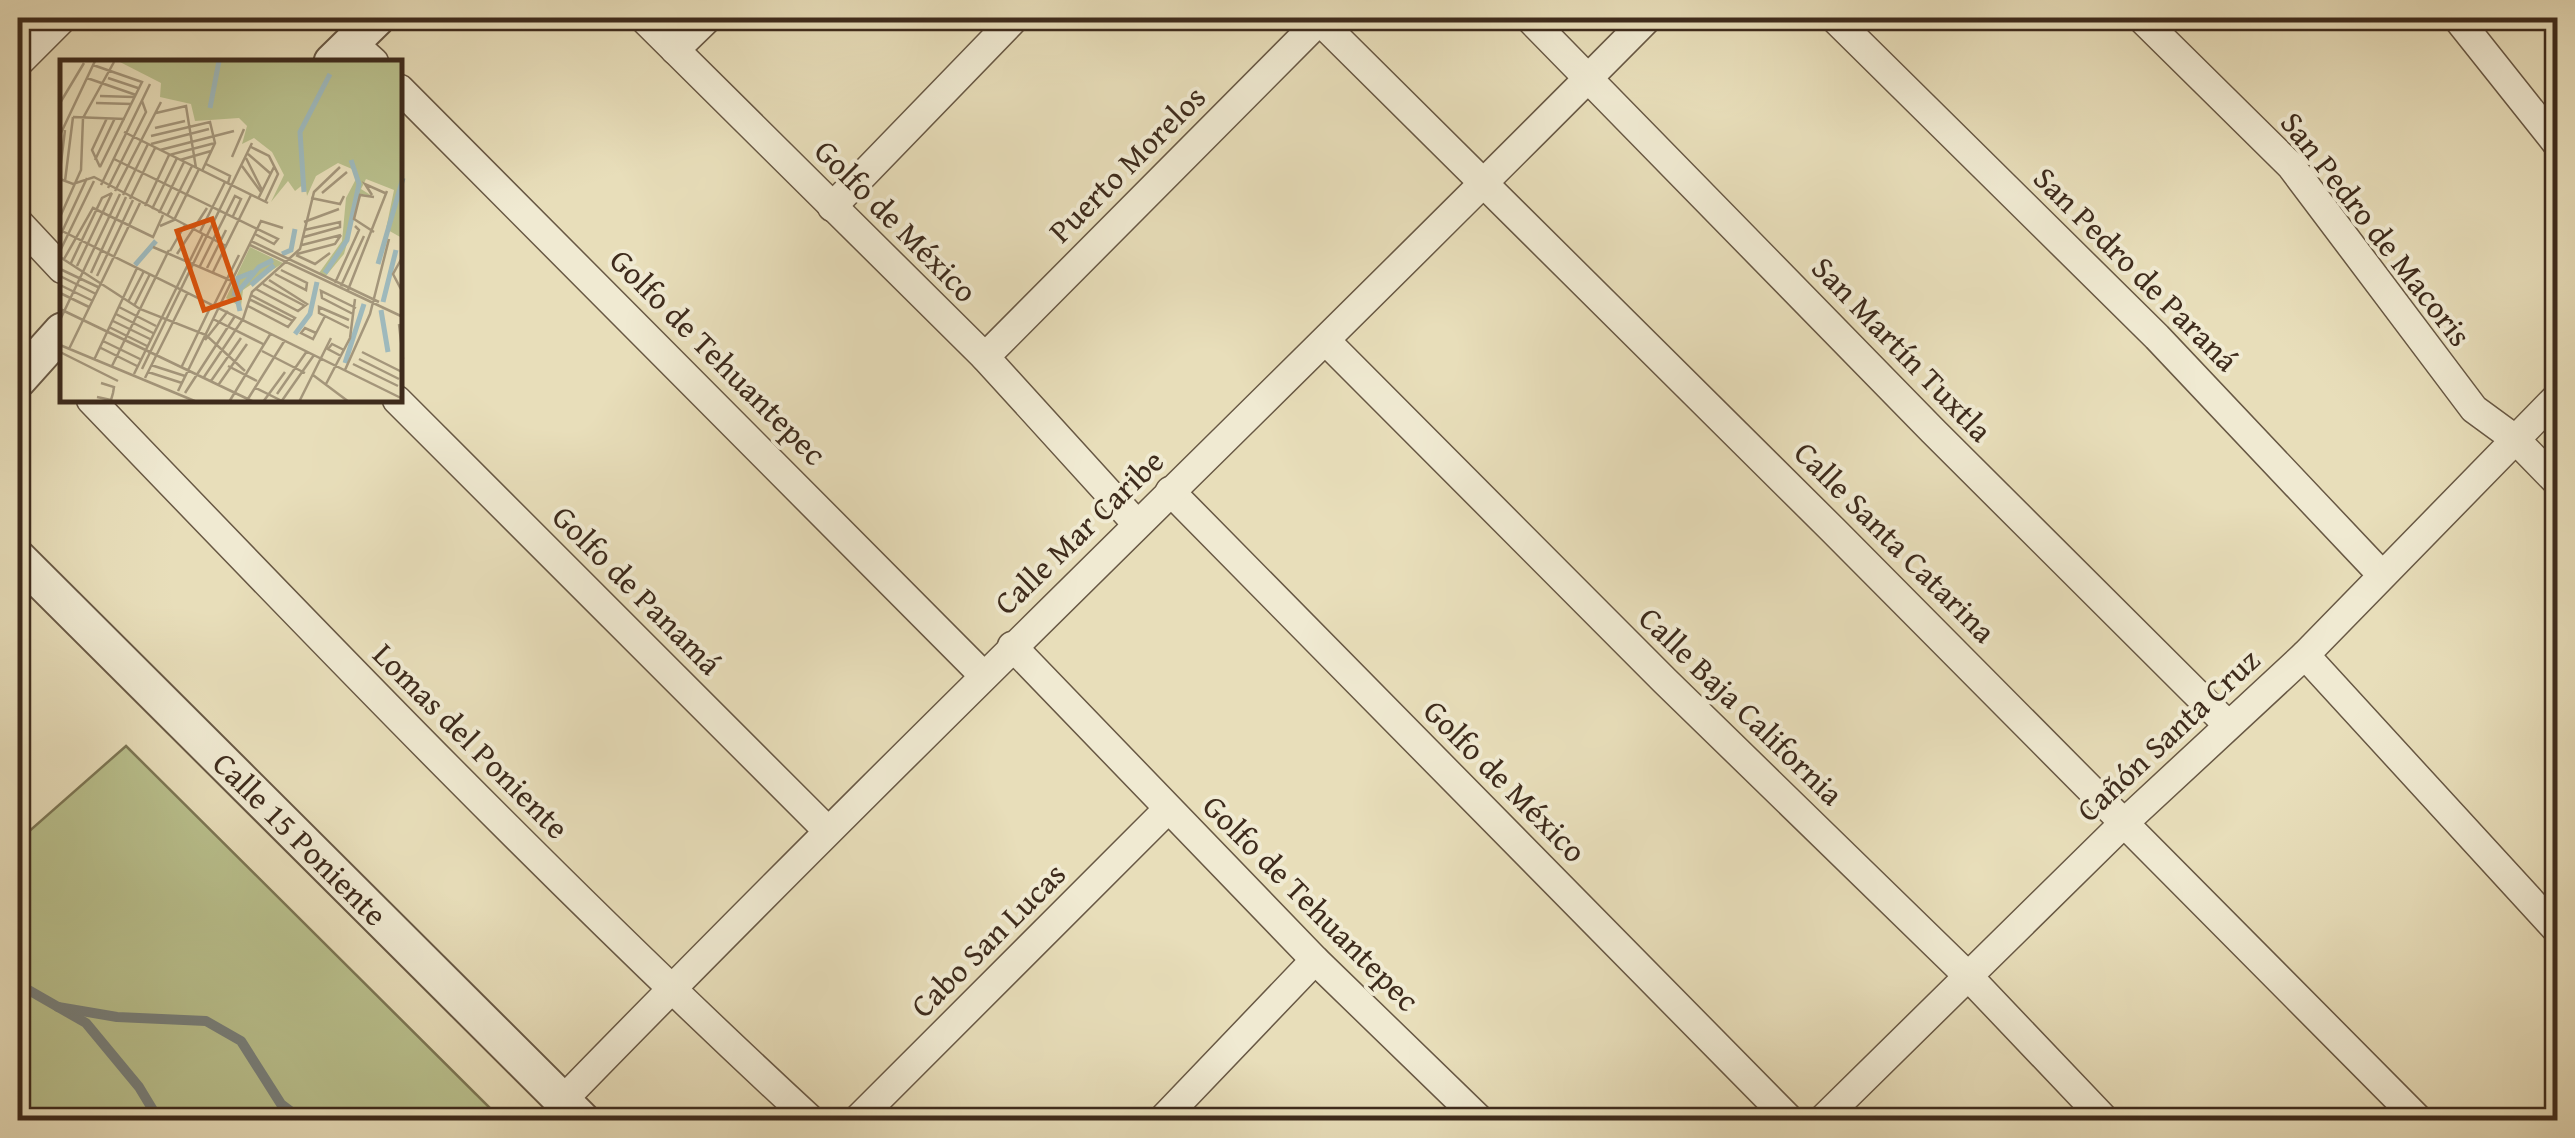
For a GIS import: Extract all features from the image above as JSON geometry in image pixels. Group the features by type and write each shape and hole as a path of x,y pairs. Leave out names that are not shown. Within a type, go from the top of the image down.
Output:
{"street":[{"path":"18,63 63,18"},
{"name":"Golfo de México","path":"643,18 985,357 1136,523"},
{"path":"675,50 708,18"},
{"path":"832,207 1015,18"},
{"name":"San Martín Tuxtla","path":"1529,18 1932,432 2228,725"},
{"name":"Calle Mar Caribe","path":"572,1111 670,990 827,830 1136,523 1326,342 1648,18"},
{"name":"San Pedro de Paraná","path":"1834,18 2157,337 2382,575"},
{"name":"San Pedro de Macoris","path":"2140,18 2291,166 2474,409 2515,439 2558,483"},
{"path":"2456,18 2558,145"},
{"name":"Calle Santa Catarina","path":"1318,19 2419,1120"},
{"name":"Puerto Morelos","path":"985,357 1318,19"},
{"name":"Golfo de Tehuantepec","path":"402,91 984,676"},
{"path":"18,222 60,266"},
{"name":"Calle Baja California","path":"1326,342 1966,976 2105,1120"},
{"path":"18,380 56,351"},
{"name":"Cañón Santa Cruz","path":"1822,1120 2125,822 2305,655 2558,396"},
{"name":"Lomas del Poniente","path":"93,402 319,638 670,990 811,1120"},
{"name":"Golfo de Panamá","path":"399,402 827,830"},
{"name":"Golfo de México","path":"1170,491 1790,1120"},
{"name":"Calle 15 Poniente","path":"18,558 572,1111"},
{"name":"Golfo de Tehuantepec","path":"1012,646 1315,960 1478,1120"},
{"path":"2305,655 2558,931"},
{"name":"Cabo San Lucas","path":"857,1120 1168,809"},
{"path":"1162,1120 1315,960"}],"green space":[{"path":"126,746 502,1120 18,1120 18,841"}],"waterway":[{"path":"18,989 25,988 86,1023 139,1087 159,1120"},
{"path":"58,1007 117,1017 206,1021 241,1041 281,1104 302,1120"}]}
